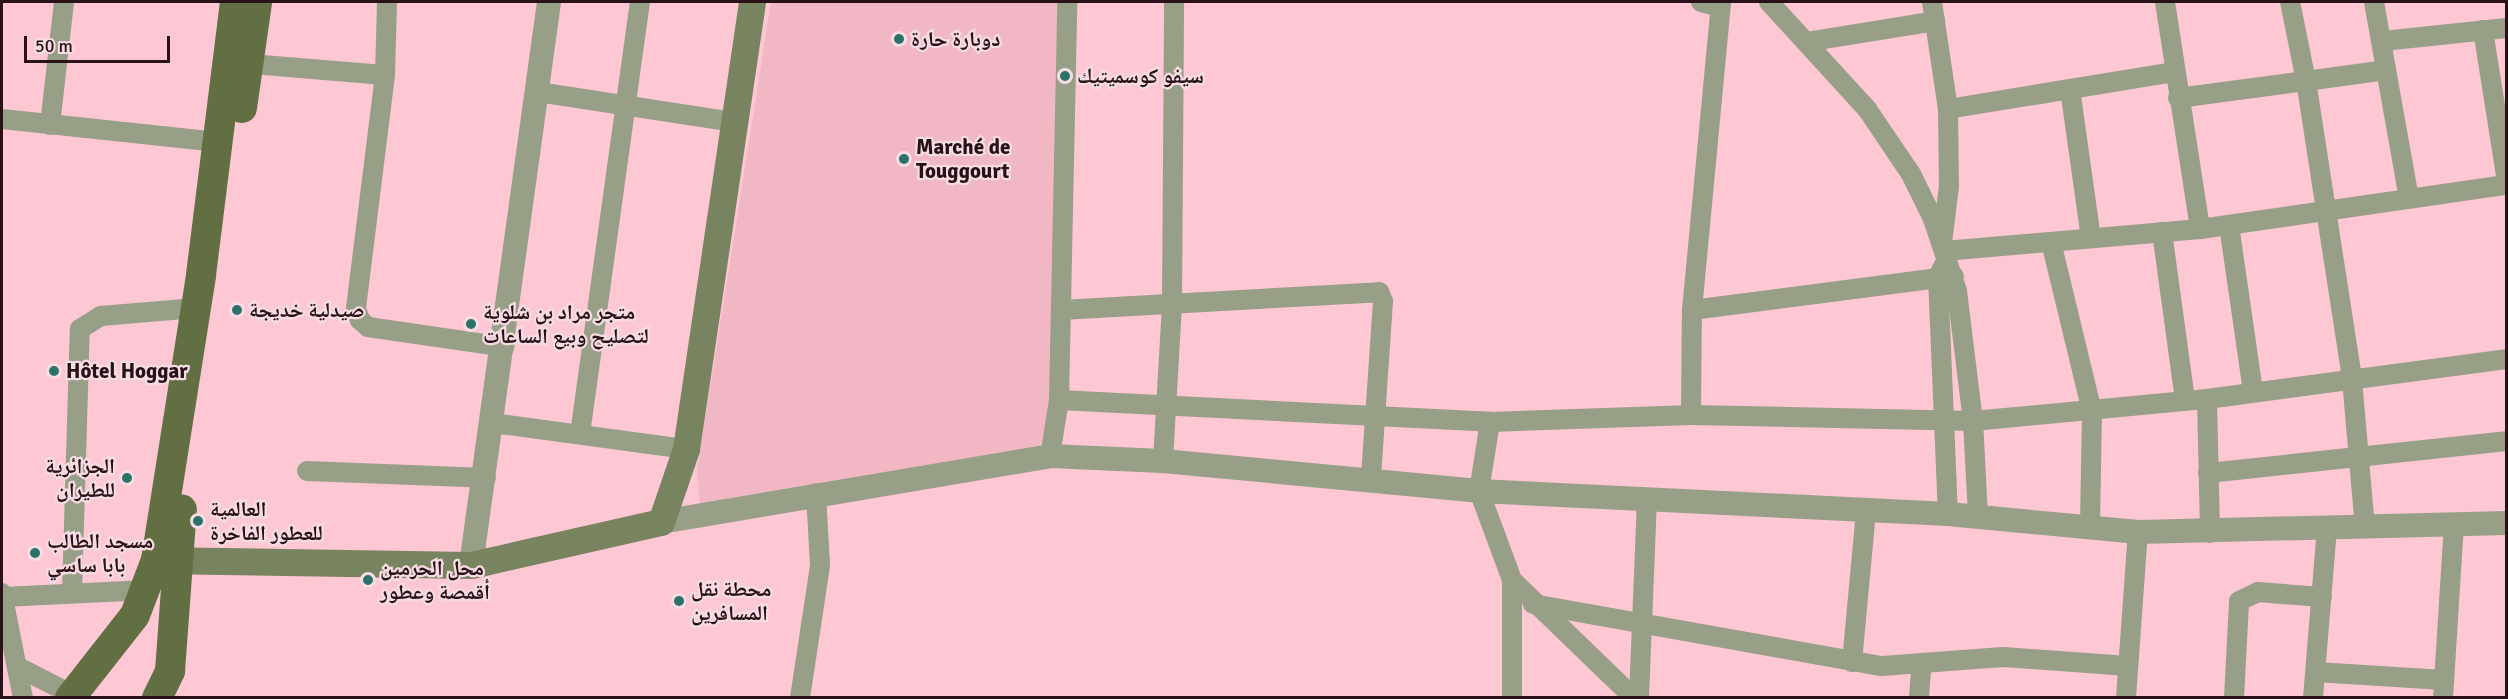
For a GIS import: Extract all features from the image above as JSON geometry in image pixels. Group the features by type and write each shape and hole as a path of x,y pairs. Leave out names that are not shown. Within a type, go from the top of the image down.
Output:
{"main road":[{"path":"72,696 121,637 167,561 186,464 238,63 235,2"},
{"path":"168,689 167,561 196,308 218,142 238,63 257,2"},
{"path":"167,561 471,565 661,522 686,449 752,2"}],"street":[{"path":"50,125 64,2"},
{"path":"387,2 385,75 356,309 360,320 368,327 505,347"},
{"path":"471,565 505,347 549,2"},
{"path":"580,434 640,2"},
{"path":"1050,456 1059,400 1067,2"},
{"path":"1163,460 1172,303 1174,2"},
{"path":"1768,2 1806,42 1894,146 1945,262 1973,421 1978,517"},
{"path":"2165,2 2200,229"},
{"path":"2290,2 2328,211 2352,378 2361,455 2365,528"},
{"path":"2374,2 2383,41 2409,199"},
{"path":"1690,415 1692,310 1714,3"},
{"path":"1806,42 1933,11 1948,109 1949,197 1945,262 1948,514"},
{"path":"2383,41 2506,28"},
{"path":"2483,30 2506,176"},
{"path":"238,63 385,75"},
{"path":"2178,98 2386,70"},
{"path":"1948,109 2175,72"},
{"path":"2070,89 2091,238"},
{"path":"538,92 733,122"},
{"path":"2,119 218,142"},
{"path":"1692,310 2051,242 2200,229 2506,185"},
{"path":"2229,225 2253,392"},
{"path":"2162,232 2185,400"},
{"path":"2051,242 2092,412 2090,526"},
{"path":"1061,310 1378,292 1383,302 1371,478"},
{"path":"72,592 80,329 101,316 196,308"},
{"path":"1059,400 1490,422 1690,415 1946,422 2092,412 2506,359"},
{"path":"2207,399 2210,533"},
{"path":"1490,422 1479,491 1512,580 1512,698"},
{"path":"493,423 686,449"},
{"path":"2208,473 2506,441"},
{"path":"661,522 816,493 1050,456 1163,460 1371,478 1479,491 1948,514 2138,532 2210,533 2506,523"},
{"path":"307,471 486,478"},
{"path":"800,698 820,565 816,493"},
{"path":"1639,698 1647,499"},
{"path":"1852,662 1866,510"},
{"path":"2316,672 2444,689 2454,525"},
{"path":"2313,698 2327,529"},
{"path":"2126,698 2138,532"},
{"path":"1512,580 1533,604 1634,698"},
{"path":"23,698 20,668 2,595 148,590"},
{"path":"2234,698 2239,601 2258,592 2322,597"},
{"path":"1533,604 1643,620 1852,662 1922,666 2003,657 2128,666"},
{"path":"1920,698 1922,666"},
{"path":"20,668 72,696"}],"shaded area":[{"name":"Marché de Touggourt","path":"771,2 1064,2 1056,384 1038,455 701,514 697,471"}],"place":[{"name":"دوبارة حارة","path":"899,39"},
{"name":"سيفو كوسميتيك","path":"1065,76"},
{"name":"Marché de Touggourt","path":"904,159"},
{"name":"صيدلية خديجة","path":"237,310"},
{"name":"متجر مراد بن شلوية لتصليح وبيع الساعات","path":"471,324"},
{"name":"Hôtel Hoggar","path":"54,371"},
{"name":"الجزائرية للطيران","path":"127,478"},
{"name":"العالمية للعطور الفاخرة","path":"198,521"},
{"name":"مسجد الطالب بابا ساسي","path":"35,553"},
{"name":"محل الحرمين أقمصة وعطور","path":"368,580"},
{"name":"محطة نقل المسافرين","path":"679,601"}]}
